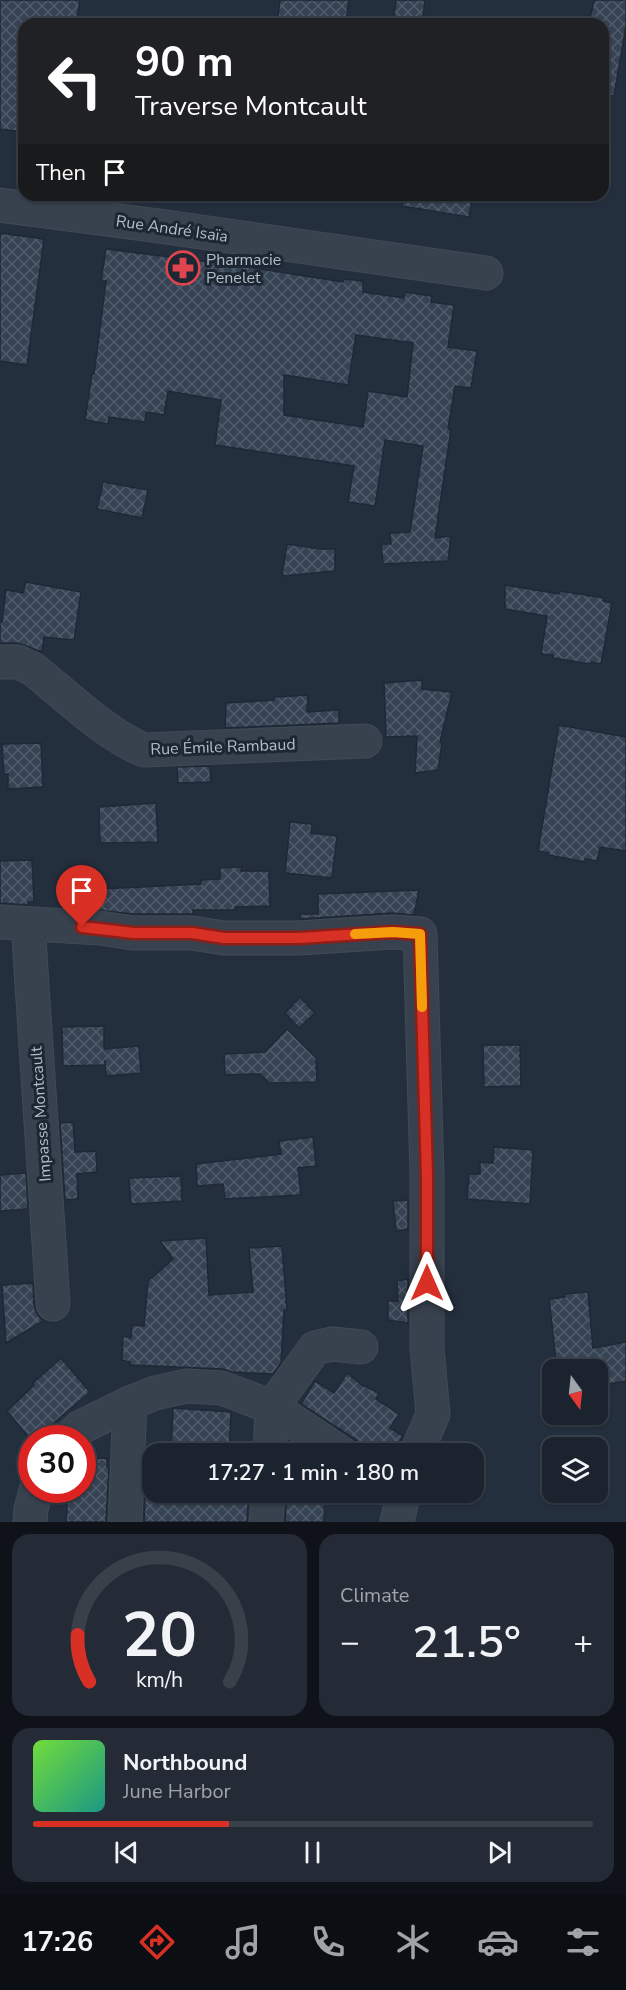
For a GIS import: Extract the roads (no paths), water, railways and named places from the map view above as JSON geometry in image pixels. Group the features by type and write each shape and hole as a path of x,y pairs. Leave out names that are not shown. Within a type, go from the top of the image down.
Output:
{"street":[{"name":"Rue André Isaïa","path":"0,205 486,273"},
{"name":"Rue Émile Rambaud","path":"0,662 18,662 33,669 114,734 144,750 365,741"},
{"name":"Impasse Montcault","path":"14,923 53,1304"},
{"path":"14,923 100,928 134,933 192,933 224,938 299,938 393,932 420,934 427,1176 427,1347 433,1414 421,1443"},
{"path":"270,1443 272,1407 315,1348 332,1344 361,1347"},
{"path":"85,1425 155,1393 187,1386 222,1388 272,1407 326,1443"},
{"path":"125,1522 130,1403"},
{"path":"30,1522 33,1503"},
{"path":"266,1522 267,1503"},
{"path":"397,1522 401,1503"}],"place":[{"name":"Pharmacie Penelet","path":"183,268"}]}
